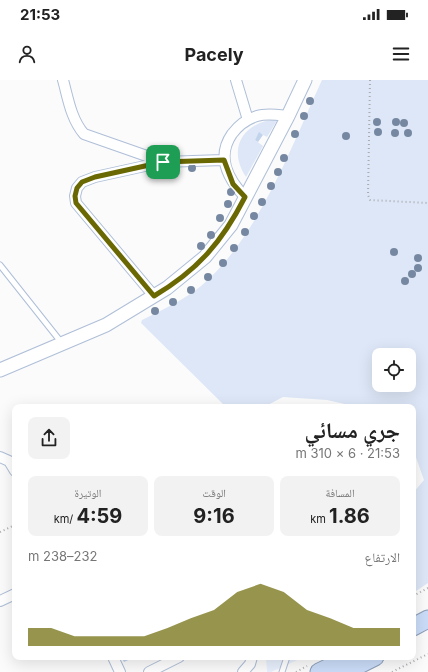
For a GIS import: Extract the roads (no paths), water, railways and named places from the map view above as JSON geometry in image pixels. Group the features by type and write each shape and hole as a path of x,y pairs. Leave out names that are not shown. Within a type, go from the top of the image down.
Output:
{"highway":[{"path":"416,625 428,619"},
{"path":"416,637 428,631"},
{"path":"319,672 344,660"},
{"path":"345,672 369,660"}],"street":[{"path":"63,80 74,118 84,134 163,162"},
{"path":"236,80 248,120"},
{"path":"0,370 61,342 106,325 168,288 205,258 231,225 306,82"},
{"path":"245,197 233,184 224,160 228,140 236,129 248,120 258,116 288,116"},
{"path":"154,296 76,203 75,196 77,188 82,182 95,177 163,162 224,160"},
{"path":"0,457 9,461 12,466"},
{"path":"0,601 12,595"},
{"path":"114,660 120,672"},
{"path":"149,672 173,660"},
{"path":"243,672 252,664"}],"lane":[{"path":"0,265 61,342"},
{"path":"282,672 286,660"}]}
